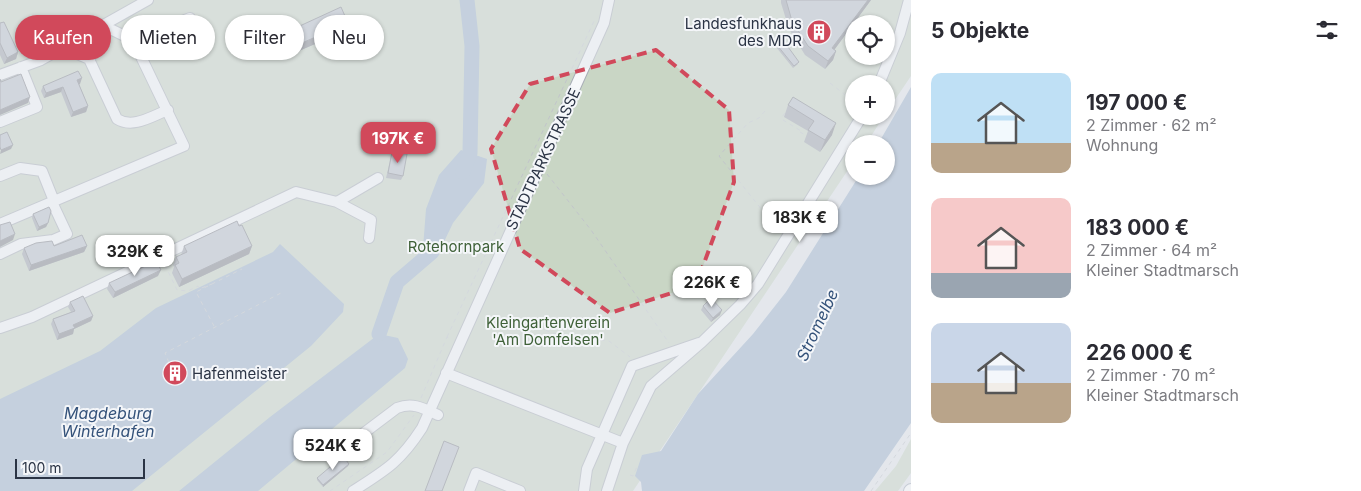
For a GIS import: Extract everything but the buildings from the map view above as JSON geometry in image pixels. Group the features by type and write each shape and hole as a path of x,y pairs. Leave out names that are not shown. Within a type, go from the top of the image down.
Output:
{"street":[{"path":"111,22 148,0"},
{"name":"STADTPARKSTRASSE","path":"353,491 393,466 411,446 434,412 446,373 458,344 604,23 609,0"},
{"path":"883,75 900,33 908,0"},
{"path":"0,75 36,60"},
{"path":"89,60 117,119 124,124 131,124 168,110"},
{"path":"0,224 184,146 144,60"},
{"path":"0,122 38,108 21,67"},
{"path":"607,491 623,443 651,386 702,342 740,305 758,284 787,241 857,125"},
{"path":"0,176 20,168 42,171 67,234 53,240 21,244 0,254"},
{"path":"337,202 378,178"},
{"path":"0,328 32,317 296,192 337,202 371,220 369,238"},
{"path":"584,491 587,469 632,366 702,342"},
{"path":"446,373 623,443"},
{"path":"340,451 397,408 407,404 434,412"},
{"path":"469,491 476,473 520,491"}],"path":[{"path":"330,491 387,452 411,421 447,337 590,26 602,11 607,11"},
{"path":"830,82 845,94"},
{"path":"765,111 759,118 748,123 719,156 787,241"},
{"path":"785,113 782,117 783,120 807,136"},
{"path":"540,166 591,230 656,326 675,350"},
{"path":"161,255 177,290 188,290 198,286 199,289 212,284"},
{"path":"215,328 196,292 242,270"},
{"path":"175,377 165,353 281,293"},
{"path":"532,322 551,333 609,341 638,364"},
{"path":"447,337 458,344"},
{"path":"871,491 911,433"},
{"path":"630,475 634,476 638,464"}],"highlighted area":[{"path":"656,50 729,110 734,182 696,285 610,313 520,249 491,149 530,84"}],"green space":[{"name":"Rotehornpark","path":"0,0 911,0 911,76 895,100 895,75 845,75 845,125 878,125 872,135 845,135 845,174 633,491 0,491"},
{"path":"911,439 911,473 898,491 875,491 896,466"}],"water":[{"name":"Stromelbe","path":"911,87 911,423 864,491 642,491 641,482 635,476 642,455 661,451 698,394 753,334 786,292 853,185 895,185 895,135 883,135 889,125 895,125 895,115"},
{"path":"461,150 487,159 484,183 453,223 441,248 432,252 423,248 426,209 439,175"},
{"name":"Magdeburg Winterhafen","path":"280,244 344,304 343,312 311,346 132,491 0,491 0,399 100,351 156,308 273,252"},
{"path":"379,334 398,338 408,359 405,368 258,491 179,491 270,417"}],"waterway":[{"path":"463,172 470,153 472,46 467,0"},
{"path":"379,334 397,282 432,252 439,233"}],"place":[{"name":"Landesfunkhaus des MDR","path":"819,32"},
{"name":"Hafenmeister","path":"175,373"}],"park label":[{"name":"Kleingartenverein 'Am Domfelsen'","path":"548,330"}]}
